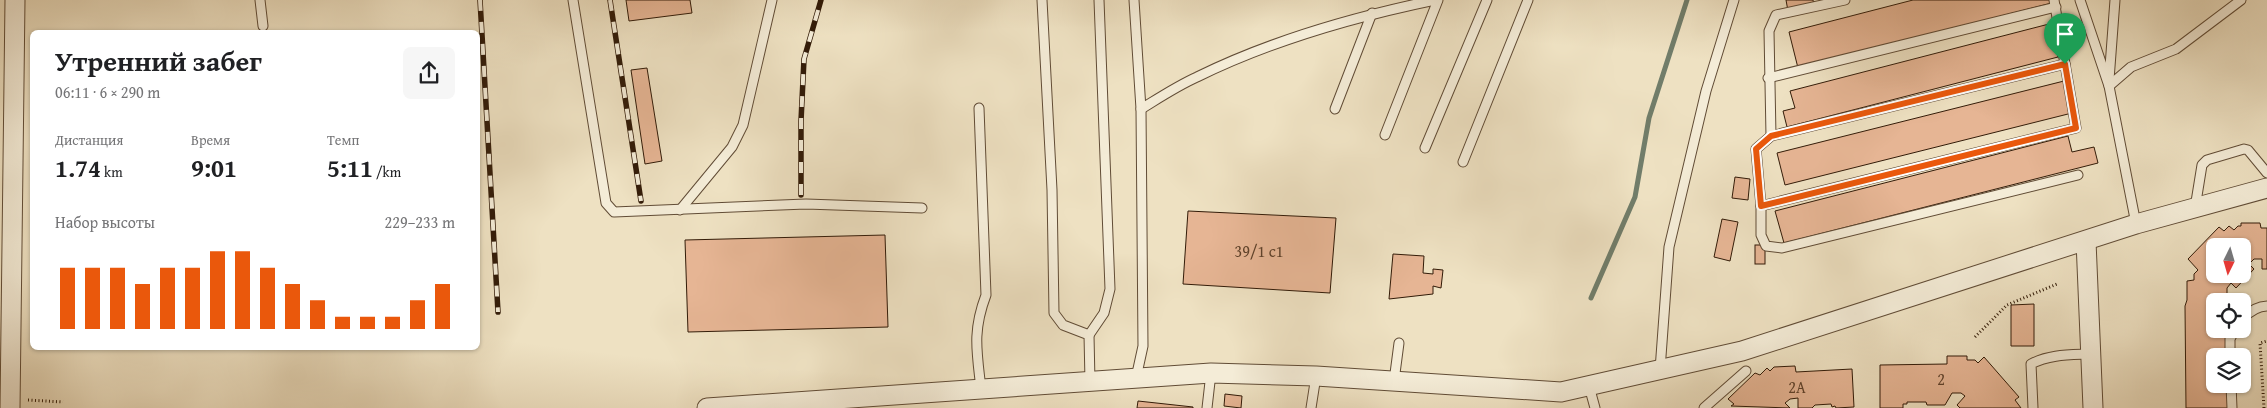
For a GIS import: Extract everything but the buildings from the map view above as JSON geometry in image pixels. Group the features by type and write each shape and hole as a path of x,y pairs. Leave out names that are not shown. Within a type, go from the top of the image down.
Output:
{"street":[{"path":"10,408 15,0"},
{"path":"707,408 1211,373 1316,376 1562,392 1742,351 2136,224 2267,188"},
{"path":"2086,241 2093,408"}],"lane":[{"path":"260,0 264,26"},
{"path":"573,0 606,202 614,212 806,204 922,208"},
{"path":"680,210 732,147 744,124 772,0"},
{"path":"1042,0 1052,190 1054,313 1063,325 1088,335"},
{"path":"1090,382 1088,335 1104,313 1110,290 1099,0"},
{"path":"1134,0 1140,109 1143,346 1136,378"},
{"path":"1140,109 1195,77 1258,50 1372,13 1437,0"},
{"path":"1385,135 1437,0"},
{"path":"1425,148 1487,0"},
{"path":"1463,162 1528,0"},
{"path":"1660,370 1669,247 1706,92 1734,0"},
{"path":"1771,136 1768,78 1769,31 1776,15 1845,0"},
{"path":"2080,0 2109,86 2136,224"},
{"path":"2109,86 2115,0"},
{"path":"2109,86 2131,67 2176,49 2241,0"},
{"path":"1761,206 2076,128 2055,4 1768,78"},
{"path":"1335,109 1372,13"},
{"path":"2065,64 1771,136 1756,149 1761,206 1761,235 1766,246 1782,248 2078,175"},
{"path":"979,108 986,295 978,315 975,341 981,389"},
{"path":"2195,208 2202,165 2207,160 2244,149 2248,150 2267,173"},
{"path":"2251,311 2261,306 2267,306"},
{"path":"1394,381 1399,343"},
{"path":"2033,408 2031,364 2040,359 2060,355 2091,354"},
{"path":"1704,408 1746,371"},
{"path":"1207,408 1211,373"},
{"path":"1311,408 1316,376"},
{"path":"1589,386 1595,408"},
{"path":"2231,393 2232,408"}],"path":[{"path":"1975,337 2007,305 2057,284"},
{"path":"2264,408 2260,343 2267,341"}],"waterway":[{"path":"1591,298 1635,197 1649,118 1687,0"}],"railway":[{"path":"480,0 498,312"},
{"path":"610,0 641,201"},
{"path":"801,195 801,121 804,59 821,0"}],"route":[{"path":"2065,64 2076,128 1761,206 1756,149 1771,136 2065,64"}]}
